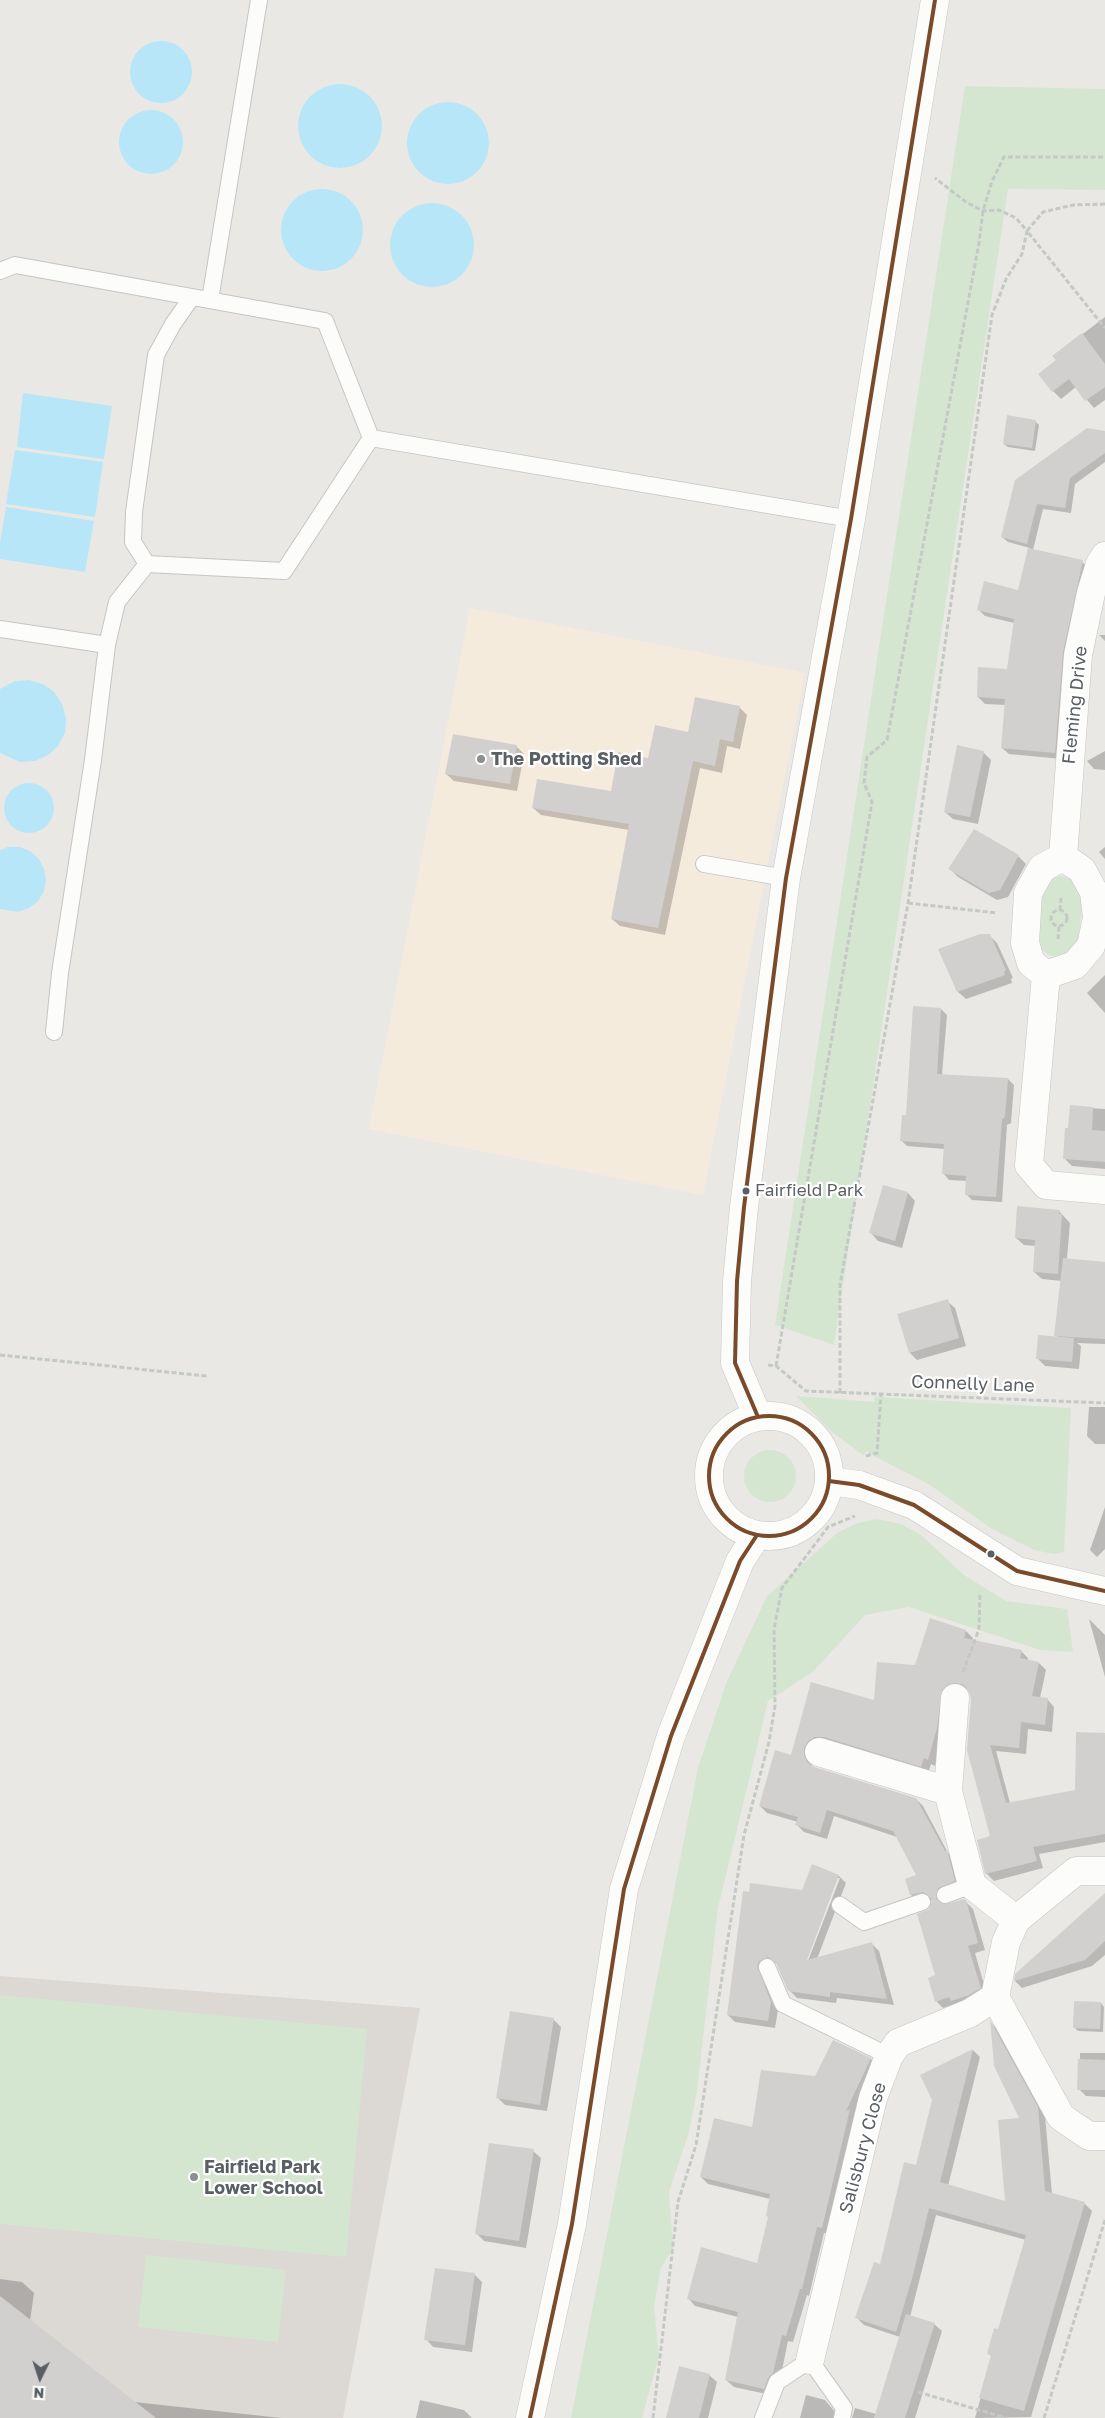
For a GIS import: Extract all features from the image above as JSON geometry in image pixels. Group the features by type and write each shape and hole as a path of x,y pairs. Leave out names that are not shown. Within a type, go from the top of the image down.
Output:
{"street":[{"path":"758,1417 736,1363 737,1281 744,1208 786,878 850,519 935,0"},
{"name":"Fleming Drive","path":"1063,857 1078,655 1091,593 1103,563"},
{"path":"1063,857 1082,870 1094,892 1101,918 1091,946 1075,965 1046,976 1031,963 1025,943 1028,892 1042,868 1063,857"},
{"path":"1046,976 1029,1165 1046,1185 1105,1190"},
{"path":"758,1417 776,1417 794,1422 810,1432 821,1446 828,1463 829,1481 824,1501 813,1518 797,1530 777,1536 757,1535 738,1528 722,1514 712,1496 709,1476 713,1456 723,1438 739,1424 758,1417"},
{"path":"829,1481 859,1485 914,1505 1017,1571 1105,1591"},
{"path":"530,2418 572,2224 624,1889 671,1736 740,1561 757,1535"},
{"path":"956,1698 948,1791 972,1885 1016,1920"},
{"path":"819,1752 948,1791"},
{"path":"1105,1871 1076,1871 1016,1920 1006,1942 995,1997 1061,2117 1089,2136 1105,2136"},
{"name":"Salisbury Close","path":"810,2360 873,2098 889,2056 898,2043 970,2013 995,1997"}],"lane":[{"path":"210,300 259,0"},
{"path":"0,271 15,265 325,321 371,438"},
{"path":"147,564 133,542 134,512 156,355 173,324 192,297"},
{"path":"371,438 850,519"},
{"path":"147,564 284,571 371,438"},
{"path":"54,1032 60,973 92,760 107,644 117,602 147,564"},
{"path":"0,629 107,644"},
{"path":"704,864 786,878"},
{"path":"945,1895 972,1885"},
{"path":"840,1905 864,1922 922,1902"},
{"path":"767,1967 783,2004 889,2056"},
{"path":"763,2418 777,2382 810,2360 844,2408 842,2418"}],"path":[{"path":"983,210 992,182 1004,157 1105,157"},
{"path":"930,174 966,202 983,210 999,210 1016,218 1105,328"},
{"path":"840,1393 840,1285 908,903 992,315 1006,279 1022,254 1027,231 1044,212 1073,205 1105,204"},
{"name":"Connelly Lane","path":"983,210 979,243 887,740 867,757 864,783 872,802 776,1366 806,1391 1105,1403"},
{"path":"908,903 1026,916"},
{"path":"1060,910 1067,914 1067,918 1066,923 1059,926 1052,922 1051,917 1052,913 1060,910"},
{"path":"1057,945 1059,926"},
{"path":"0,1355 207,1376"},
{"path":"862,1456 877,1453 880,1394"},
{"path":"653,2418 678,2202 696,2145 744,1835 769,1742 775,1706 774,1629 782,1588 828,1527 856,1517"},
{"path":"956,1698 979,1629 980,1593"},
{"path":"1044,2418 1105,2220"},
{"path":"918,2392 1006,2418"}],"shaded area":[{"path":"470,608 805,673 703,1195 369,1129"},
{"name":"Fairfield Park Lower School","path":"0,1976 420,2008 343,2418 0,2418"}],"green space":[{"path":"965,86 1105,89 1105,190 1008,189 834,1345 775,1325"},
{"path":"1061,876 1072,879 1083,898 1078,942 1072,953 1057,958 1047,954 1038,947 1039,892 1051,878"},
{"path":"796,1396 874,1402 875,1397 1071,1408 1064,1552 1054,1554 1034,1550 992,1529 930,1485 868,1453 868,1450 863,1455 832,1432"},
{"path":"770,1450 784,1454 792,1462 796,1476 792,1490 784,1498 770,1502 756,1498 748,1490 744,1476 748,1462 756,1454"},
{"path":"877,1519 901,1524 921,1535 964,1575 1006,1601 1067,1609 1073,1652 1040,1650 909,1607 865,1615 813,1672 768,1701 718,1908 697,2091 689,2132 669,2192 673,2248 661,2268 654,2306 659,2356 642,2418 571,2418 698,1768 727,1681 767,1596 837,1533 857,1523"},
{"path":"0,1995 367,2029 346,2257 0,2224"},
{"path":"146,2255 286,2270 278,2342 138,2327"}],"water":[{"path":"161,41 173,43 183,50 190,60 192,72 190,84 183,94 173,101 161,103 149,101 139,94 132,84 130,72 132,60 139,50 149,43"},
{"path":"340,84 356,87 370,96 379,110 382,126 379,142 370,156 356,165 340,168 324,165 310,156 301,142 298,126 301,110 310,96 324,87"},
{"path":"448,102 464,105 477,114 486,127 489,143 486,159 477,172 464,181 448,184 432,181 419,172 410,159 407,143 410,127 419,114 432,105"},
{"path":"145,110 157,110 174,119 181,130 183,142 181,154 174,165 157,174 145,174 133,169 124,160 119,148 119,136 124,124 133,115"},
{"path":"322,189 338,192 351,201 360,214 363,230 360,246 351,259 338,268 322,271 306,268 293,259 284,246 281,230 284,214 293,201 306,192"},
{"path":"432,203 455,210 467,222 474,245 467,268 455,280 432,287 409,280 397,268 390,245 397,222 409,210"},
{"path":"23,393 112,406 104,459 17,447"},
{"path":"15,450 103,462 95,517 6,504"},
{"path":"6,507 94,521 85,572 0,559 0,543"},
{"path":"29,680 43,684 54,692 62,704 66,718 65,733 58,746 48,755 35,761 20,762 0,753 0,689 15,681"},
{"path":"29,783 39,785 47,790 52,798 54,808 52,818 47,826 39,831 29,833 19,831 11,826 6,818 4,808 6,798 11,790 19,785"},
{"path":"8,847 20,847 30,851 39,859 44,869 46,880 44,891 38,901 29,908 18,912 0,909 0,850"}],"building":[{"path":"1082,333 1105,364 1105,387 1085,401 1069,379 1052,392 1038,374 1056,360 1052,356"},
{"path":"1007,415 1036,420 1032,448 1003,444"},
{"path":"1087,428 1105,431 1105,453 1070,478 1065,508 1037,504 1027,544 1001,537 1015,480"},
{"path":"1028,548 1083,560 1063,652 1055,753 1001,748 1005,699 977,697 978,667 1007,669 1014,619 977,610 984,581 1018,590"},
{"path":"695,697 740,706 733,742 720,739 715,766 693,761 658,928 611,919 629,824 532,808 537,779 611,791 618,752 648,758 655,725 688,732"},
{"name":"The Potting Shed","path":"453,734 517,745 510,784 445,774"},
{"path":"957,745 984,751 970,817 944,812"},
{"path":"974,829 1019,855 1000,890 989,893 948,869"},
{"path":"980,934 990,934 1006,970 1004,972 1005,975 957,992 938,949"},
{"path":"913,1006 941,1008 937,1074 1008,1078 1005,1117 1002,1119 996,1197 965,1195 966,1176 942,1174 944,1144 900,1141 902,1115 906,1115"},
{"path":"1070,1105 1093,1107 1092,1130 1105,1131 1105,1162 1063,1159 1065,1128 1068,1128"},
{"path":"883,1185 908,1192 895,1241 869,1233"},
{"path":"1017,1206 1060,1210 1059,1214 1062,1214 1058,1274 1033,1272 1035,1240 1015,1238"},
{"path":"1063,1258 1105,1262 1105,1339 1054,1336"},
{"path":"948,1299 959,1338 909,1353 897,1314"},
{"path":"1038,1335 1074,1338 1072,1362 1036,1359"},
{"path":"930,1618 966,1630 964,1638 1022,1650 1020,1658 1039,1662 1032,1696 1048,1698 1045,1725 1021,1722 1019,1748 990,1745 1006,1803 1075,1790 1076,1732 1105,1733 1105,1834 1033,1847 1037,1861 985,1874 977,1840 990,1836 967,1750 971,1699 964,1685 957,1683 949,1684 942,1690 937,1728 928,1760 924,1758 921,1767 824,1737 815,1737 808,1741 804,1748 804,1755 807,1762 814,1767 916,1798 945,1851 947,1850 955,1881 938,1888 936,1898 944,1905 966,1900 978,1943 968,1946 981,1988 969,1995 951,2001 949,1997 935,2002 928,1978 935,1975 917,1914 929,1909 932,1899 923,1892 910,1895 905,1879 916,1875 893,1831 827,1810 820,1833 795,1825 798,1817 759,1806 775,1750 791,1755 811,1682 874,1700 877,1662 915,1665"},
{"path":"812,1864 839,1875 807,1960 872,1942 887,1999 830,1992 830,1997 788,1991 776,1963 768,1957 759,1961 757,1966 771,2002 768,2021 727,2015 743,1891 749,1892 750,1883 802,1890"},
{"path":"1105,1893 1105,1941 1085,1960 1014,1981 1015,1974"},
{"path":"1074,2001 1101,2002 1100,2029 1073,2028"},
{"path":"510,2011 554,2018 540,2105 496,2098"},
{"path":"990,2020 1038,2107 1045,2191 1085,2202 1024,2411 979,2398 991,2355 987,2354 994,2328 998,2329 1026,2235 929,2208 913,2275 896,2332 855,2318 874,2262 880,2264 904,2162 916,2165 932,2100 920,2075 973,2049 940,2182 1005,2201 998,2120 1019,2118 994,2066"},
{"path":"833,2040 871,2058 846,2111 850,2109 822,2228 817,2227 802,2289 800,2289 786,2336 782,2335 773,2373 768,2378 764,2389 725,2380 738,2312 687,2299 701,2247 757,2263 768,2217 766,2216 770,2194 700,2177 714,2118 752,2127 761,2070 815,2076"},
{"path":"1078,2059 1105,2060 1105,2090 1077,2090"},
{"path":"489,2143 534,2149 519,2241 475,2234"},
{"path":"435,2268 475,2273 465,2345 424,2340"},
{"path":"0,2296 156,2418 0,2418"},
{"path":"906,2314 935,2323 905,2418 874,2418"},
{"path":"679,2366 710,2374 699,2418 666,2418"}],"transit line":[{"path":"758,1417 735,1363 737,1281 744,1207 786,878 851,519 935,0"},
{"path":"769,1416 792,1421 802,1426 811,1434 819,1443 824,1453 829,1476 824,1499 819,1509 811,1518 802,1526 792,1531 769,1536 746,1531 736,1526 727,1518 719,1509 714,1499 709,1476 714,1453 719,1443 727,1434 736,1426 746,1421 769,1416"},
{"path":"829,1481 859,1485 914,1505 1017,1571 1105,1591"},
{"path":"530,2418 572,2224 624,1889 671,1736 740,1561 757,1535"}],"place":[{"name":"The Potting Shed","path":"481,759"},
{"name":"Fairfield Park","path":"746,1191"},
{"name":"Fairfield Park Lower School","path":"194,2177"}]}
